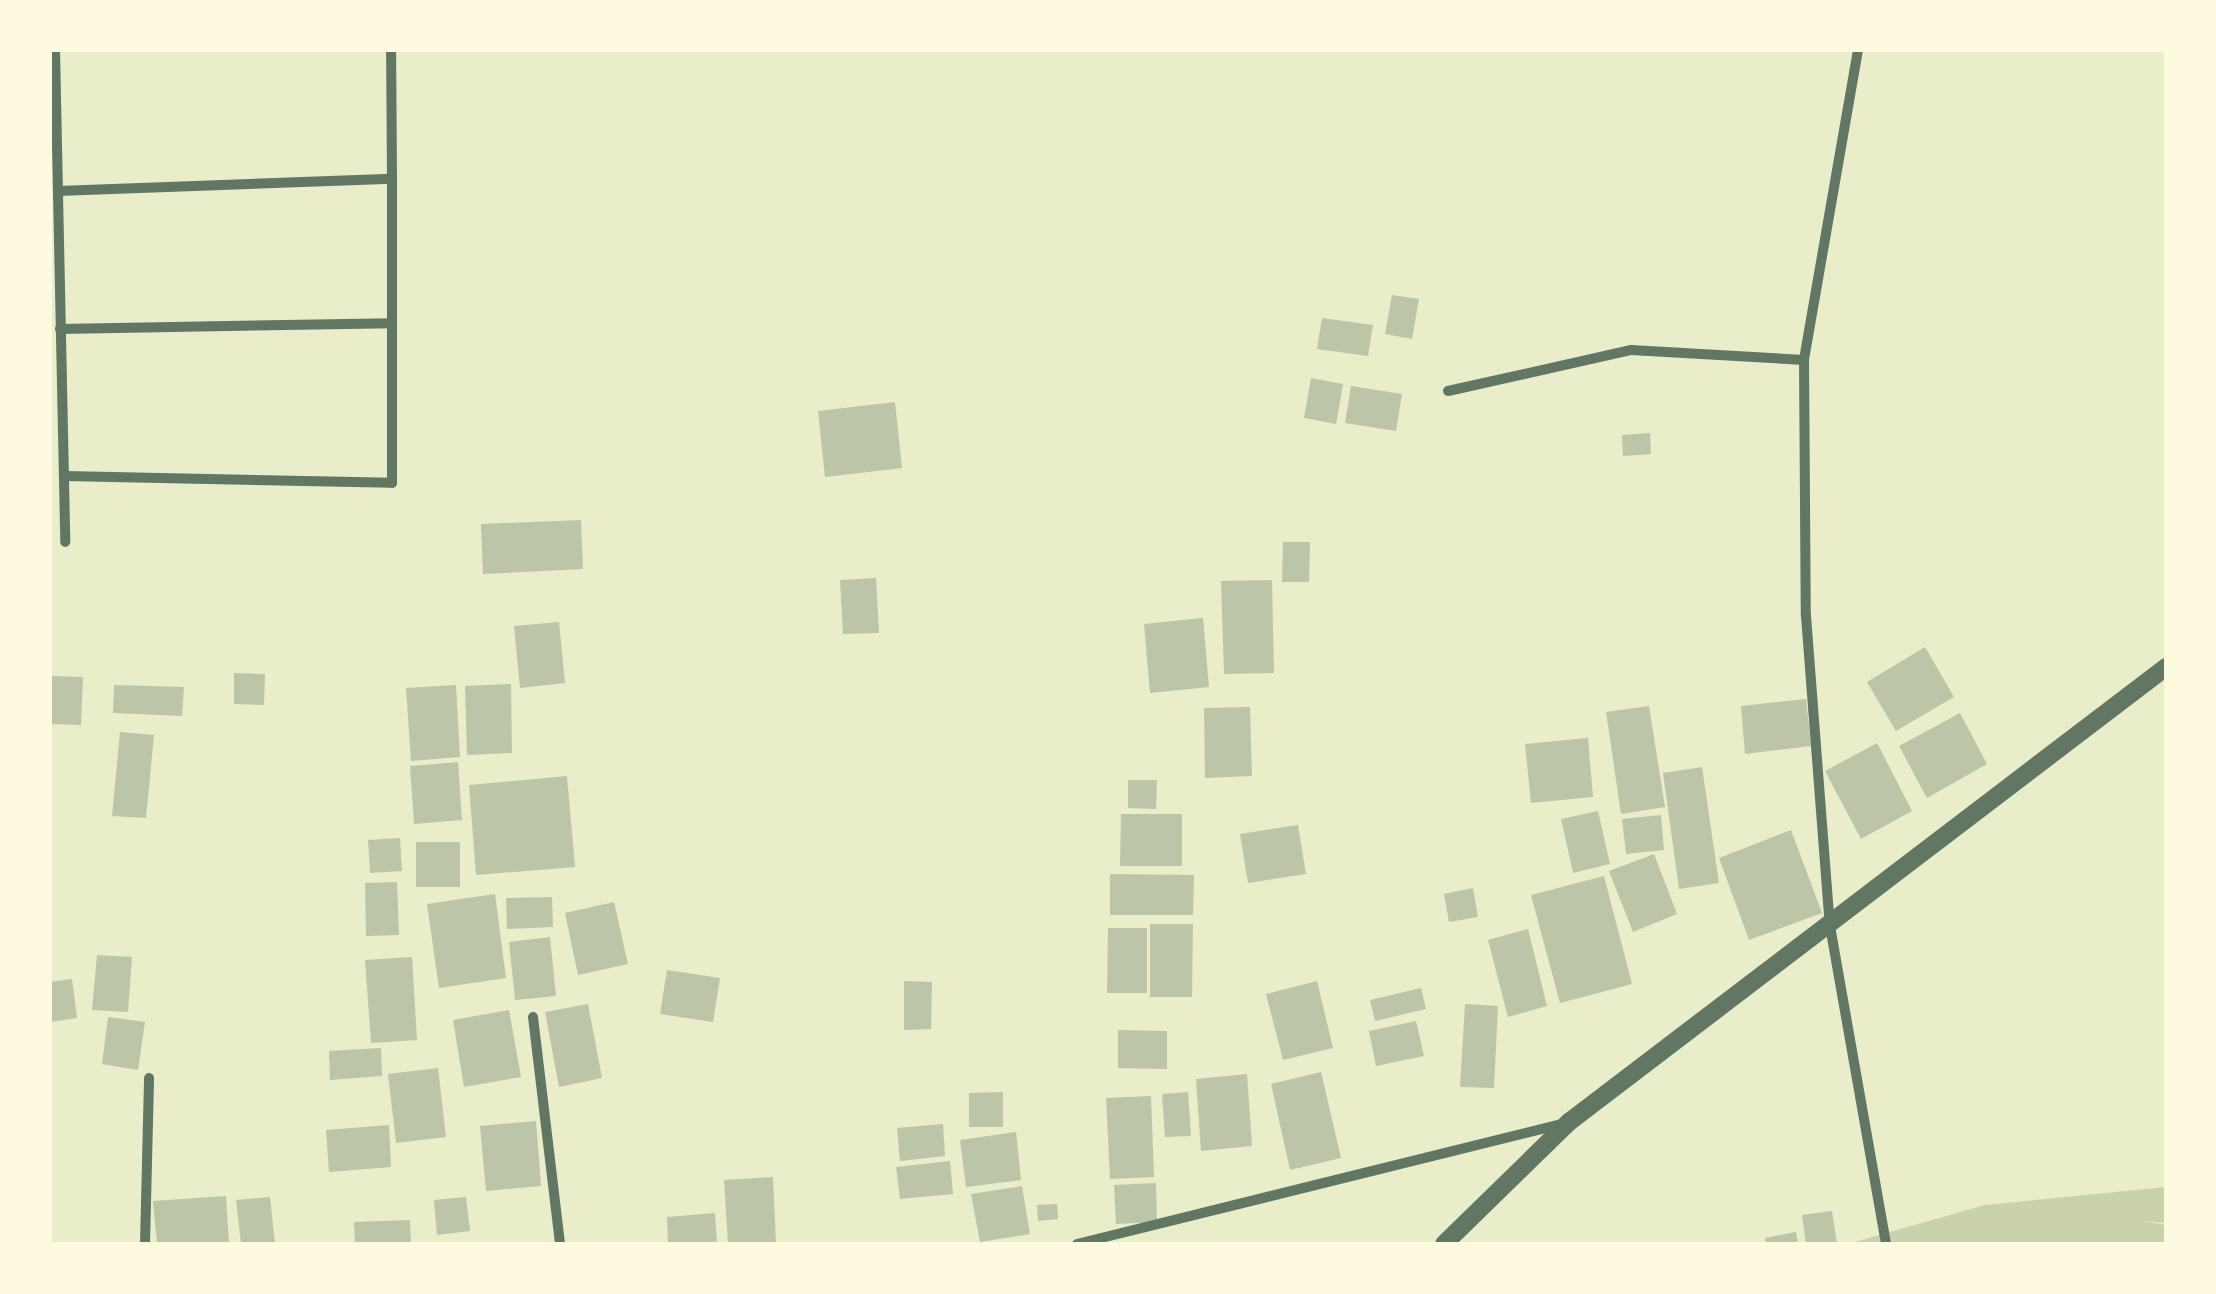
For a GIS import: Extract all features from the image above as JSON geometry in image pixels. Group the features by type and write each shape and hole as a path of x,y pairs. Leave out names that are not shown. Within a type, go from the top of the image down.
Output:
{"street":[{"path":"55,50 58,192 54,227 65,542"},
{"path":"64,476 392,483 391,50"},
{"path":"1858,50 1804,360 1806,616 1830,926 1886,1244"},
{"path":"58,192 392,178"},
{"path":"60,329 392,323"},
{"path":"1448,391 1632,350 1804,360"},
{"path":"1444,1244 1568,1122 2166,667"},
{"path":"532,1016 560,1244"},
{"path":"145,1244 149,1078"},
{"path":"1077,1244 1568,1122"}],"green space":[{"path":"2166,1187 2166,1223 2141,1221 2166,1225 2166,1244 1848,1244 1985,1205"}],"building":[{"path":"1392,295 1419,299 1412,339 1385,334"},
{"path":"1322,318 1373,325 1368,356 1317,349"},
{"path":"1311,378 1343,384 1336,424 1304,418"},
{"path":"1351,386 1402,394 1396,431 1345,423"},
{"path":"895,402 902,468 825,477 818,411"},
{"path":"1650,433 1651,454 1623,456 1622,435"},
{"path":"581,520 583,569 483,574 481,524"},
{"path":"1283,542 1310,542 1309,582 1282,582"},
{"path":"876,578 879,633 843,634 840,580"},
{"path":"1272,580 1274,673 1224,674 1221,581"},
{"path":"1203,618 1209,687 1150,693 1144,624"},
{"path":"559,622 565,683 520,688 514,626"},
{"path":"1925,647 1954,697 1896,731 1867,682"},
{"path":"234,673 265,674 264,705 234,704"},
{"path":"51,676 83,677 81,725 50,724"},
{"path":"511,684 512,753 467,755 465,686"},
{"path":"114,685 184,687 182,716 113,713"},
{"path":"456,685 460,757 411,761 406,688"},
{"path":"1806,699 1811,746 1745,754 1741,706"},
{"path":"1649,706 1665,807 1621,814 1606,712"},
{"path":"1250,707 1252,776 1205,778 1204,708"},
{"path":"1960,713 1987,764 1927,798 1899,746"},
{"path":"120,732 154,735 146,818 112,816"},
{"path":"1588,738 1593,797 1531,803 1525,744"},
{"path":"1877,743 1912,811 1861,839 1825,771"},
{"path":"458,762 462,820 414,824 410,766"},
{"path":"1702,767 1719,883 1679,889 1663,773"},
{"path":"567,776 575,867 476,875 469,785"},
{"path":"1128,780 1157,780 1156,809 1128,808"},
{"path":"1598,811 1610,864 1573,873 1561,819"},
{"path":"1121,814 1182,814 1182,866 1120,866"},
{"path":"1661,815 1664,850 1626,854 1622,819"},
{"path":"1298,825 1306,874 1248,883 1240,834"},
{"path":"1791,830 1822,913 1749,940 1719,858"},
{"path":"400,838 402,871 370,873 368,840"},
{"path":"416,842 460,842 460,887 416,887"},
{"path":"1654,854 1677,914 1633,932 1609,871"},
{"path":"1110,874 1194,875 1193,915 1110,915"},
{"path":"1604,876 1632,984 1560,1003 1531,895"},
{"path":"397,882 399,935 366,936 365,883"},
{"path":"1473,888 1478,917 1449,922 1444,894"},
{"path":"495,894 506,978 439,988 427,904"},
{"path":"552,897 553,927 507,929 506,898"},
{"path":"614,902 628,964 578,975 565,913"},
{"path":"1150,924 1193,924 1192,997 1150,997"},
{"path":"1108,928 1147,928 1147,993 1107,993"},
{"path":"1528,929 1547,1006 1508,1017 1488,940"},
{"path":"550,937 556,996 515,1000 509,942"},
{"path":"97,955 132,957 128,1012 92,1010"},
{"path":"412,957 417,1040 371,1043 365,960"},
{"path":"667,970 720,978 713,1022 660,1014"},
{"path":"72,979 77,1018 50,1022 50,982"},
{"path":"904,981 932,982 931,1029 904,1030"},
{"path":"1317,981 1333,1048 1283,1060 1266,994"},
{"path":"1421,988 1426,1009 1375,1021 1370,1000"},
{"path":"588,1004 602,1078 559,1087 545,1012"},
{"path":"1465,1004 1498,1006 1494,1088 1460,1087"},
{"path":"509,1010 521,1077 464,1087 453,1020"},
{"path":"108,1017 145,1022 138,1070 102,1064"},
{"path":"1416,1021 1424,1056 1376,1066 1369,1031"},
{"path":"1118,1030 1167,1031 1167,1069 1118,1068"},
{"path":"381,1048 382,1076 330,1080 329,1051"},
{"path":"438,1068 446,1137 396,1143 388,1074"},
{"path":"1321,1072 1341,1158 1290,1170 1271,1084"},
{"path":"1247,1074 1252,1146 1201,1151 1196,1079"},
{"path":"1003,1092 1003,1127 969,1127 969,1093"},
{"path":"1188,1092 1191,1136 1165,1137 1162,1094"},
{"path":"1151,1096 1154,1177 1110,1179 1106,1098"},
{"path":"536,1121 541,1186 486,1191 480,1126"},
{"path":"943,1124 945,1156 900,1161 897,1128"},
{"path":"389,1125 391,1167 329,1172 326,1130"},
{"path":"1016,1132 1021,1180 966,1187 960,1140"},
{"path":"950,1161 953,1194 900,1199 896,1167"},
{"path":"773,1177 776,1243 728,1244 724,1180"},
{"path":"1156,1183 1157,1222 1116,1224 1114,1185"},
{"path":"1022,1186 1030,1234 980,1242 971,1194"},
{"path":"226,1196 229,1244 157,1244 153,1201"},
{"path":"270,1197 275,1244 241,1244 236,1200"},
{"path":"466,1197 470,1231 437,1235 434,1200"},
{"path":"1057,1204 1058,1219 1038,1221 1037,1205"},
{"path":"1832,1211 1837,1244 1806,1244 1802,1215"},
{"path":"715,1213 717,1244 668,1244 667,1217"},
{"path":"410,1220 411,1244 355,1244 354,1222"},
{"path":"1796,1232 1798,1244 1766,1244 1765,1238"}]}
